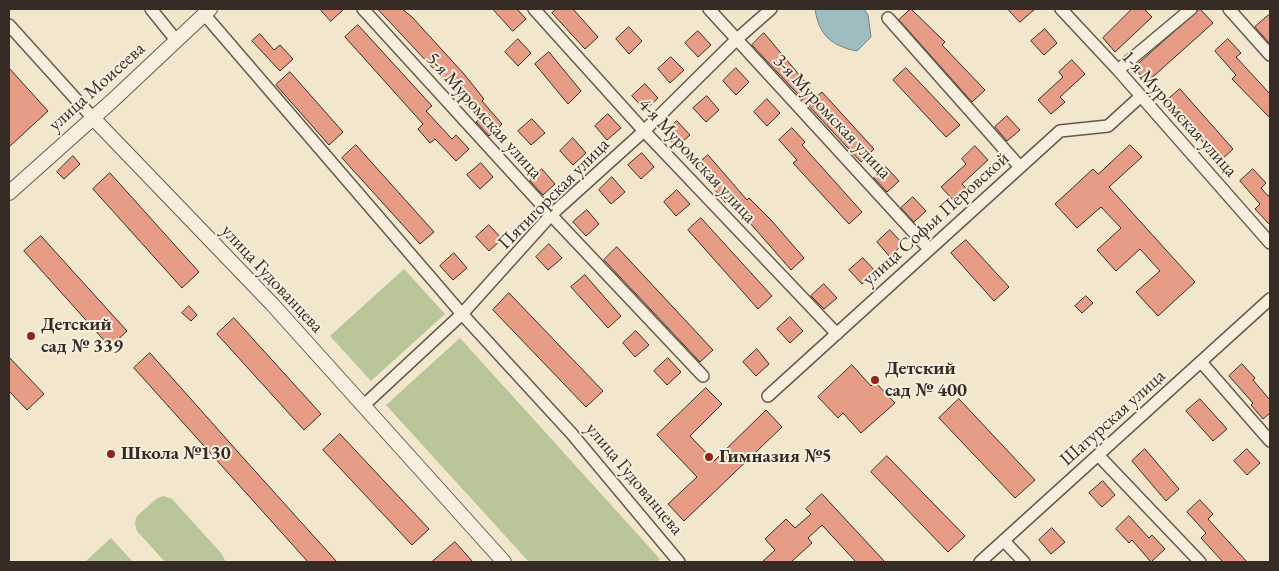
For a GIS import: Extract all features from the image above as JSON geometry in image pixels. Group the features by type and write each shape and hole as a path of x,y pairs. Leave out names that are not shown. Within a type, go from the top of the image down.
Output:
{"street":[{"path":"151,9 176,40"},
{"name":"5-я Муромская улица","path":"363,9 703,376"},
{"name":"4-я Муромская улица","path":"534,9 644,131 836,334"},
{"name":"3-я Муромская улица","path":"709,9 929,249"},
{"name":"Пятигорская улица","path":"363,406 462,314 552,215 644,131 736,40 771,9"},
{"name":"1-я Муромская улица","path":"1061,9 1118,70 1270,243"},
{"path":"1118,70 1191,9"},
{"path":"1229,9 1270,55"},
{"name":"улица Моисеева","path":"9,193 207,11"},
{"name":"улица Гудованцева","path":"207,11 462,314 572,434 679,562"},
{"path":"888,18 1020,167"},
{"name":"улица Гудованцева","path":"9,25 92,118 272,304 504,562"},
{"name":"улица Софьи Перовской","path":"768,396 1060,131 1108,126 1141,96"},
{"name":"Шатурская улица","path":"980,562 1270,299"},
{"path":"1201,362 1270,442"},
{"path":"1098,455 1200,562"},
{"path":"1004,541 1024,562"}],"green space":[{"path":"404,269 445,314 371,381 330,336"},
{"path":"460,338 660,559 657,562 529,562 386,405"},
{"path":"163,496 172,499 221,553 226,562 165,562 137,531 135,523 137,516 156,499"},
{"path":"111,538 133,562 85,562"}],"water":[{"path":"815,9 864,9 868,15 871,37 857,51 840,46 823,32"}],"building":[{"path":"320,9 344,9 331,21"},
{"path":"378,9 402,9 412,17 464,74 484,99 482,101 502,124 489,136 476,122 479,120 459,96"},
{"path":"493,9 517,9 526,19 513,31"},
{"path":"557,9 573,9 598,37 585,49 552,13"},
{"path":"911,9 945,42 942,45 985,90 972,102 899,20"},
{"path":"1008,9 1035,9 1020,22"},
{"path":"1132,9 1144,9 1152,17 1115,52 1103,38"},
{"path":"1200,9 1213,23 1147,82 1134,68"},
{"path":"1270,14 1270,44 1255,27"},
{"path":"358,25 432,106 426,111 452,139 456,135 469,149 456,161 435,139 430,143 418,129 423,124 345,37"},
{"path":"629,27 642,41 629,54 616,39"},
{"path":"1045,29 1057,43 1044,55 1031,41"},
{"path":"698,31 711,45 698,57 685,43"},
{"path":"764,33 817,96 822,92 874,149 861,162 752,45"},
{"path":"260,34 274,50 280,45 293,59 280,71 252,41"},
{"path":"518,39 531,53 518,66 505,52"},
{"path":"1228,39 1241,53 1236,57 1270,94 1270,118 1232,79 1236,75 1215,51"},
{"path":"549,52 581,91 568,104 535,64"},
{"path":"671,57 684,70 670,83 658,69"},
{"path":"1072,60 1085,74 1060,97 1065,102 1051,114 1038,100 1063,77 1059,72"},
{"path":"9,68 48,111 9,147"},
{"path":"736,68 749,82 736,95 723,81"},
{"path":"906,68 960,125 946,137 893,80"},
{"path":"290,72 343,132 329,145 276,85"},
{"path":"645,84 658,98 645,110 632,96"},
{"path":"1180,89 1233,149 1220,161 1166,101"},
{"path":"707,96 719,110 706,122 693,108"},
{"path":"767,99 780,113 767,126 754,112"},
{"path":"608,114 621,128 607,140 595,126"},
{"path":"1007,116 1020,130 1007,141 995,127"},
{"path":"532,119 545,133 531,145 518,131"},
{"path":"677,121 690,135 676,147 664,133"},
{"path":"792,128 805,142 802,145 862,212 849,224 793,163 797,160 779,140"},
{"path":"573,138 586,153 573,165 560,151"},
{"path":"356,145 434,232 420,244 342,158"},
{"path":"1130,145 1142,157 1109,187 1195,282 1158,316 1136,292 1160,271 1140,249 1116,271 1097,250 1121,228 1101,207 1077,228 1055,204 1093,169 1098,174"},
{"path":"975,146 988,160 962,184 967,189 954,201 941,187 966,164 962,159"},
{"path":"642,153 654,167 641,179 628,165"},
{"path":"708,155 747,200 749,198 771,220 804,258 791,270 750,223 728,201 726,203 695,167"},
{"path":"73,156 80,164 64,179 57,172"},
{"path":"481,163 493,177 480,189 467,175"},
{"path":"886,167 899,181 887,192 874,178"},
{"path":"542,169 555,184 543,195 530,181"},
{"path":"1253,169 1266,183 1261,188 1268,196 1270,195 1270,225 1255,209 1260,204 1240,181"},
{"path":"110,173 199,272 182,288 93,189"},
{"path":"612,177 625,192 611,204 599,190"},
{"path":"677,190 690,204 676,216 664,202"},
{"path":"913,197 926,211 914,222 901,208"},
{"path":"587,210 599,224 586,236 573,222"},
{"path":"701,218 772,296 758,309 688,230"},
{"path":"489,225 502,239 489,251 476,237"},
{"path":"890,230 903,244 890,257 877,242"},
{"path":"41,236 127,331 110,347 24,251"},
{"path":"966,240 1009,287 994,301 951,253"},
{"path":"549,244 562,258 548,270 536,257"},
{"path":"617,247 713,350 700,362 604,260"},
{"path":"454,253 467,268 453,280 440,266"},
{"path":"863,258 876,272 862,284 849,270"},
{"path":"585,275 621,316 608,328 571,287"},
{"path":"824,284 837,298 824,309 811,296"},
{"path":"509,293 603,391 586,407 493,310"},
{"path":"1086,296 1093,303 1082,313 1075,306"},
{"path":"189,306 197,315 191,321 182,313"},
{"path":"790,317 803,331 790,343 777,329"},
{"path":"234,318 321,414 304,430 217,334"},
{"path":"636,331 649,345 635,357 623,343"},
{"path":"757,349 769,364 756,376 743,362"},
{"path":"150,353 337,562 308,562 134,368"},
{"path":"9,357 44,394 27,410 9,391"},
{"path":"668,358 681,372 667,385 654,371"},
{"path":"1242,364 1255,378 1253,380 1270,400 1270,413 1263,419 1251,405 1253,403 1229,376"},
{"path":"852,365 871,386 875,382 895,403 861,433 843,413 838,418 818,397"},
{"path":"706,388 722,404 690,436 714,461 766,410 782,427 684,521 668,504 697,477 657,435"},
{"path":"959,399 1035,480 1015,498 939,418"},
{"path":"1200,399 1227,429 1213,441 1186,411"},
{"path":"340,434 429,529 412,545 323,450"},
{"path":"1145,449 1179,489 1166,501 1132,461"},
{"path":"1247,449 1260,463 1247,475 1234,461"},
{"path":"887,456 965,536 948,552 871,472"},
{"path":"1103,481 1115,495 1102,507 1089,493"},
{"path":"822,494 885,562 856,562 822,525 808,538 812,543 791,562 762,562 775,550 765,539 786,519 795,528 811,514 806,509"},
{"path":"1200,500 1213,514 1208,519 1247,562 1223,562 1201,538 1206,533 1187,512"},
{"path":"1129,516 1149,538 1152,535 1165,549 1151,562 1132,540 1129,543 1116,529"},
{"path":"1052,528 1065,542 1051,554 1039,540"},
{"path":"455,542 473,562 432,562"}],"place":[{"name":"Детский сад № 339","path":"31,336"},
{"name":"Детский сад № 400","path":"875,380"},
{"name":"Школа №130","path":"111,454"},
{"name":"Гимназия №5","path":"709,457"}]}
